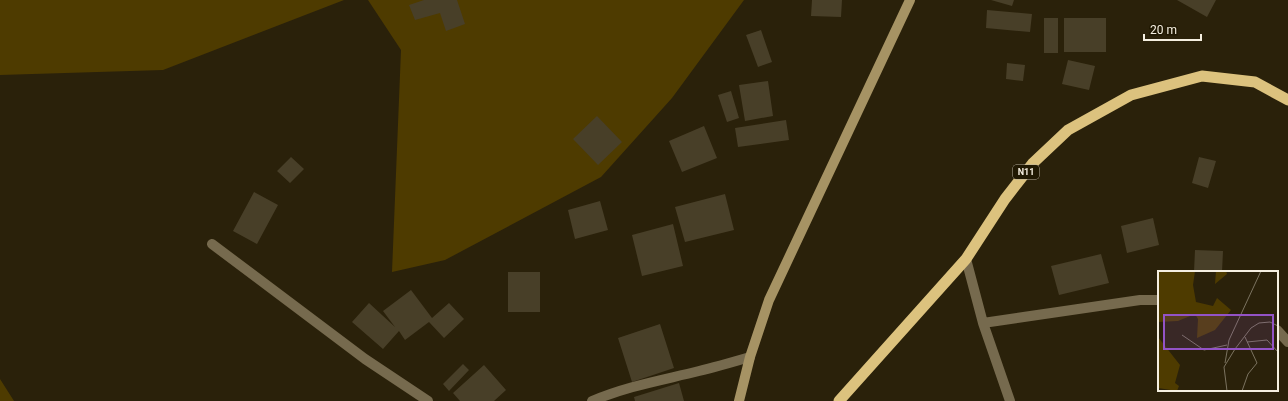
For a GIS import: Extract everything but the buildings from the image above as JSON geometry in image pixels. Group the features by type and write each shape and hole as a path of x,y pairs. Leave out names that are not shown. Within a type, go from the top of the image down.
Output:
{"highway":[{"name":"N11","path":"839,401 966,259 1005,199 1033,163 1068,130 1131,95 1202,76 1254,82 1288,100"}],"main road":[{"path":"739,401 750,357 769,300 910,0"}],"street":[{"path":"212,244 365,358 428,401"},
{"path":"966,259 983,323 1010,401"},
{"path":"983,323 1140,300 1158,300"},
{"path":"1278,331 1288,342"},
{"path":"592,401 643,384 700,371 750,357"}],"shaded area":[{"path":"0,0 344,0 163,70 0,75"},
{"path":"368,0 744,0 672,98 601,177 445,260 392,272 401,50"},
{"path":"0,379 14,401 0,401"}]}
